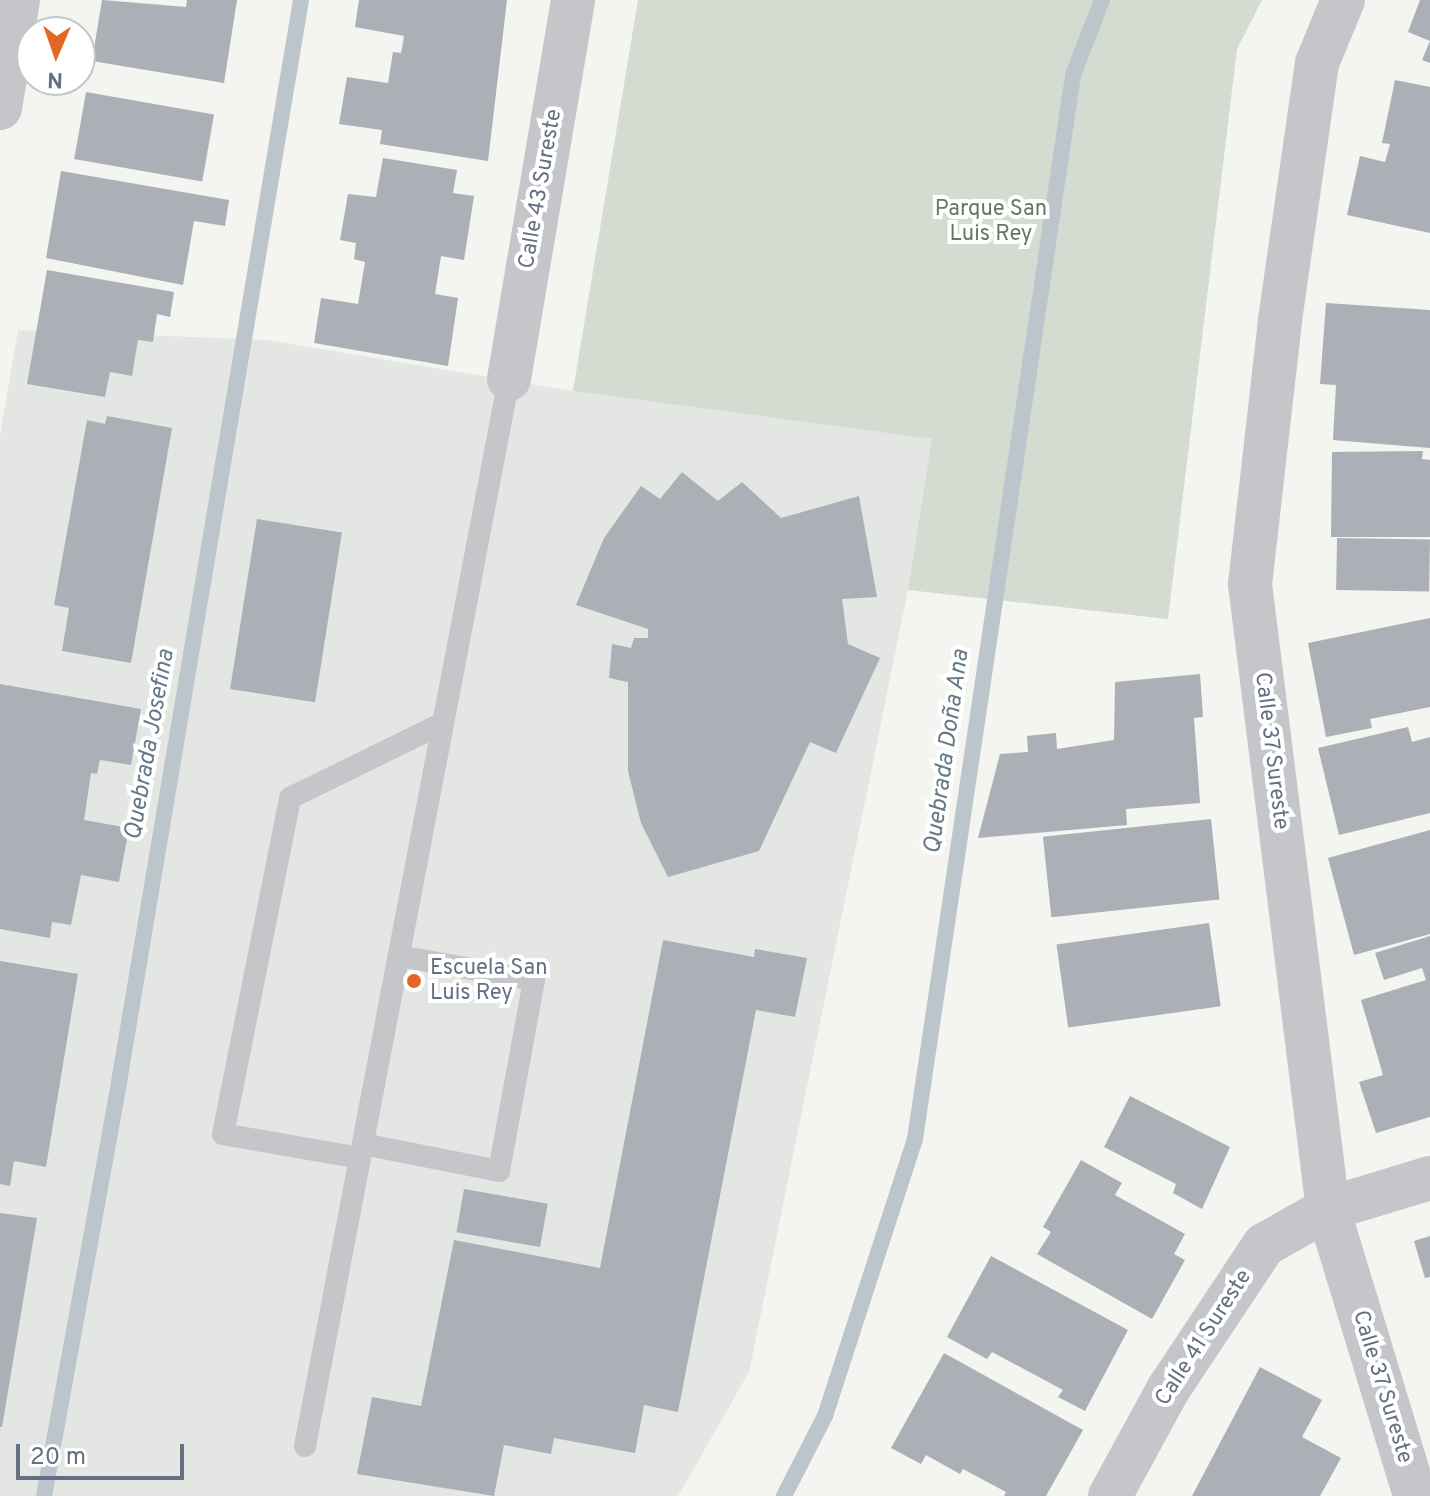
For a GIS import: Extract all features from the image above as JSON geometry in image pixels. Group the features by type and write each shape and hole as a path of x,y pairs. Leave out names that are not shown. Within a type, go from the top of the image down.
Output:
{"street":[{"path":"0,108 18,0"},
{"name":"Calle 43 Sureste","path":"509,379 573,0"},
{"name":"Calle 37 Sureste","path":"1343,0 1317,63 1280,321 1250,584 1328,1209 1415,1496"},
{"name":"Calle 41 Sureste","path":"1110,1496 1169,1388 1264,1245 1328,1209 1430,1178"}],"lane":[{"path":"305,1446 509,379"},
{"path":"399,956 534,980 499,1171 223,1134 290,798 443,723"}],"shaded area":[{"name":"Escuela San Luis Rey","path":"18,330 267,340 573,391 933,439 908,590 749,1372 678,1496 0,1496 0,436"}],"green space":[{"name":"Parque San Luis Rey","path":"638,0 1262,0 1237,49 1168,619 908,590 932,439 573,391"}],"building":[{"path":"102,0 186,7 187,0 237,0 224,83 96,62 96,37"},
{"path":"359,0 507,0 488,161 380,144 382,130 339,124 347,77 388,83 393,52 401,53 403,43 404,36 355,27"},
{"path":"1420,0 1430,0 1430,41 1408,32"},
{"path":"1430,41 1430,63 1422,60"},
{"path":"1395,80 1430,87 1430,233 1347,215 1360,156 1385,162 1390,144 1382,143"},
{"path":"96,94 214,115 202,182 74,159 85,96"},
{"path":"383,158 457,170 453,193 474,196 464,260 441,256 435,294 458,298 448,366 314,343 321,298 358,304 365,262 354,259 356,243 340,240 348,194 376,197"},
{"path":"61,171 229,200 225,226 194,221 183,285 46,258"},
{"path":"47,270 174,292 170,317 157,314 153,342 138,340 132,376 110,372 105,397 27,384"},
{"path":"1326,303 1430,310 1430,448 1333,440 1336,385 1320,384"},
{"path":"107,416 172,428 131,663 62,651 69,608 54,605 87,420 105,424"},
{"path":"1423,451 1422,459 1430,460 1430,537 1331,537 1332,452"},
{"path":"682,472 718,501 742,482 781,518 859,496 877,597 842,599 848,644 880,658 836,753 810,742 759,851 668,877 641,823 628,771 628,682 609,678 612,644 631,648 634,638 648,638 648,629 576,605 604,538 641,486 660,499"},
{"path":"257,519 342,532 315,702 230,689"},
{"path":"1337,538 1430,540 1429,592 1336,590"},
{"path":"1430,618 1430,707 1370,719 1372,728 1326,737 1308,643"},
{"path":"1200,674 1203,717 1194,718 1200,803 1126,809 1127,825 978,838 1000,754 1028,752 1027,736 1056,733 1057,749 1114,740 1115,682"},
{"path":"0,684 141,709 131,765 100,760 97,774 91,773 84,820 129,828 119,882 81,875 71,925 52,922 50,938 0,929"},
{"path":"1408,727 1412,742 1430,737 1430,813 1339,835 1318,748"},
{"path":"1211,819 1219,900 1051,917 1043,837"},
{"path":"1430,830 1430,934 1354,955 1328,858"},
{"path":"1209,923 1221,1006 1068,1028 1056,944"},
{"path":"1430,936 1430,1117 1376,1133 1359,1082 1383,1075 1361,1000 1426,980 1422,968 1384,980 1375,953"},
{"path":"663,940 754,957 755,949 807,958 795,1017 756,1010 678,1412 644,1405 635,1453 554,1438 551,1454 504,1445 494,1496 357,1474 372,1397 421,1406 454,1240 600,1268"},
{"path":"0,961 78,974 46,1167 14,1161 10,1186 0,1184"},
{"path":"1130,1096 1230,1147 1202,1209 1173,1193 1176,1184 1104,1147"},
{"path":"1081,1160 1122,1183 1115,1195 1185,1234 1174,1254 1185,1260 1152,1319 1037,1254 1051,1232 1043,1227"},
{"path":"464,1189 548,1204 540,1247 456,1232"},
{"path":"0,1213 37,1218 2,1427 0,1427"},
{"path":"1430,1236 1430,1277 1425,1278 1414,1241"},
{"path":"991,1256 1128,1330 1085,1411 1058,1397 1063,1390 992,1352 987,1359 947,1337"},
{"path":"944,1353 1083,1430 1046,1496 1004,1496 1006,1492 963,1469 960,1474 926,1455 921,1464 891,1448"},
{"path":"1260,1367 1322,1400 1302,1437 1341,1458 1320,1496 1192,1496"}],"waterway":[{"name":"Quebrada Josefina","path":"44,1496 119,1082 301,0"},
{"name":"Quebrada Doña Ana","path":"784,1496 825,1416 915,1139 1073,75 1102,0"}],"place":[{"name":"Escuela San Luis Rey","path":"414,981"}]}
